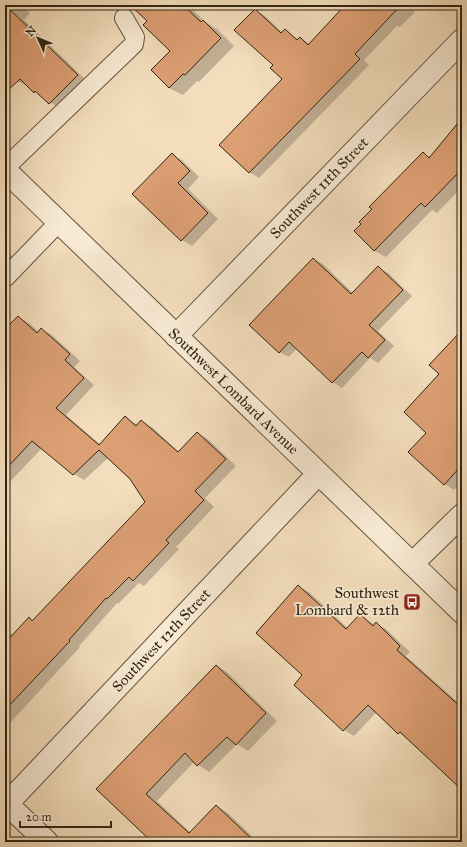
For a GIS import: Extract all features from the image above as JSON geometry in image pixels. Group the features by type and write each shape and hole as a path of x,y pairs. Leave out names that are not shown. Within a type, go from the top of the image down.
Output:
{"street":[{"name":"Southwest 11th Street","path":"176,336 462,40"},
{"name":"Southwest Lombard Avenue","path":"5,169 462,612"},
{"name":"Southwest 12th Street","path":"6,805 318,474"},
{"path":"412,564 462,515"},
{"path":"6,805 47,842"}],"lane":[{"path":"5,169 134,44 135,37 124,18"},
{"path":"5,278 59,222"}],"building":[{"path":"5,5 78,75 49,104 35,91 34,93 20,79 5,93"},
{"path":"130,5 183,5 201,22 203,20 221,38 185,75 183,74 169,88 151,70 170,51 143,25 147,21"},
{"path":"345,5 401,5 355,54 360,59 249,173 219,145 282,79 270,68 273,65 234,30 255,9 281,33 285,29 297,40 300,37 308,45"},
{"path":"462,118 462,169 425,207 421,203 374,251 354,231 361,224 359,222 372,209 369,207 423,152 429,158"},
{"path":"172,153 190,171 178,183 208,213 181,241 132,194"},
{"path":"313,258 351,294 378,266 403,290 369,325 385,340 368,358 362,352 332,383 289,342 279,353 249,325"},
{"path":"18,316 37,333 41,328 70,354 65,360 84,378 56,408 99,445 125,416 136,426 141,420 178,452 197,432 226,459 195,491 204,500 166,540 169,543 133,581 129,577 107,599 106,598 69,640 70,641 5,710 5,643 29,617 32,621 145,502 130,479 99,450 73,475 32,441 5,470 5,329"},
{"path":"462,330 462,465 444,485 408,452 426,433 404,412 439,374 429,365"},
{"path":"298,585 346,629 360,614 373,626 376,622 400,646 397,650 462,708 462,790 400,732 398,734 368,705 343,731 294,685 302,675 256,633"},
{"path":"216,665 266,713 236,745 227,737 197,766 185,753 146,794 189,833 216,805 255,842 152,842 96,789"}],"place":[{"name":"Southwest Lombard & 12th","path":"412,602"}]}
